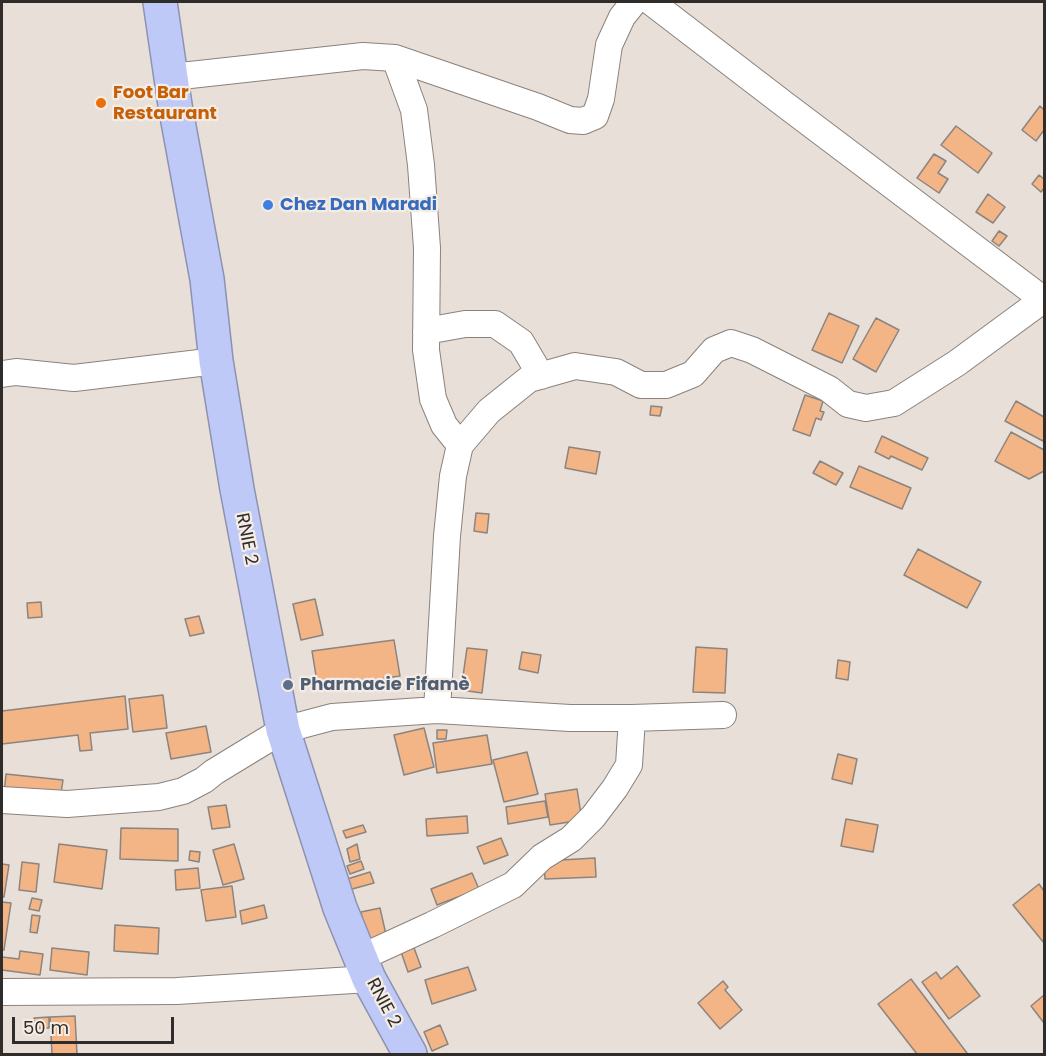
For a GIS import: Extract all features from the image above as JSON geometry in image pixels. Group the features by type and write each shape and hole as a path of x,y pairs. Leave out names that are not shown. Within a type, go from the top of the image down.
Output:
{"highway":[{"name":"RNIE 2","path":"160,2 207,279 216,361 237,489 283,730 340,908 365,968 410,1054"}],"street":[{"path":"172,77 363,56 395,58 570,120 583,121 595,116 601,99 609,45 622,17 634,2"},
{"path":"437,710 451,496 460,445 489,411 529,379 575,366 616,372 640,385 666,385 693,374 714,350 731,342 752,350 829,389 848,404 866,408 894,403 957,363 1044,300 651,2"},
{"path":"395,58 414,110 421,165 427,248 426,350 433,399 444,425 460,445"},
{"path":"426,331 465,324 495,324 521,342 540,376"},
{"path":"2,374 16,372 74,378 216,361"},
{"path":"2,800 86,804 118,799 159,797 183,791 283,730 332,717 437,710 570,718 723,715"},
{"path":"2,992 177,991 365,968 432,925 513,885 542,856 572,839 593,817 629,765 632,718"}],"building":[{"path":"1040,106 1044,110 1044,130 1036,141 1022,130"},
{"path":"956,126 992,153 978,173 941,145"},
{"path":"934,154 946,161 938,173 948,179 939,193 917,178"},
{"path":"1039,175 1044,179 1044,188 1041,192 1032,184"},
{"path":"988,194 1005,207 993,223 976,212"},
{"path":"999,231 1007,236 999,246 992,241"},
{"path":"829,313 859,326 842,363 812,350"},
{"path":"876,318 899,330 876,372 853,359"},
{"path":"805,395 823,401 820,411 824,412 821,420 816,418 810,436 793,430"},
{"path":"1016,401 1044,417 1043,441 1005,421"},
{"path":"651,406 662,407 660,416 650,415"},
{"path":"1011,432 1044,450 1044,471 1029,479 995,461"},
{"path":"882,436 928,458 922,470 891,456 889,459 875,452"},
{"path":"569,447 600,452 596,474 565,468"},
{"path":"820,461 843,473 836,485 813,473"},
{"path":"859,466 911,488 902,509 850,487"},
{"path":"476,513 489,514 487,533 474,531"},
{"path":"918,549 981,582 967,608 904,575"},
{"path":"315,599 323,635 301,640 293,604"},
{"path":"41,602 42,617 28,618 27,603"},
{"path":"199,616 204,633 190,636 185,619"},
{"path":"394,640 400,676 318,688 312,651"},
{"path":"696,647 727,649 725,693 693,692"},
{"path":"467,648 487,650 482,693 461,690"},
{"path":"522,652 541,655 538,673 519,669"},
{"path":"838,660 850,662 848,680 836,678"},
{"path":"163,695 167,728 133,732 129,699"},
{"path":"125,696 128,729 90,733 92,750 80,751 78,735 2,744 2,711"},
{"path":"206,726 211,752 171,759 166,733"},
{"path":"424,728 434,767 404,775 394,735"},
{"path":"437,730 447,730 446,739 437,739"},
{"path":"487,735 492,764 437,773 433,743"},
{"path":"527,752 538,794 504,802 493,760"},
{"path":"838,754 857,759 852,784 832,779"},
{"path":"6,774 63,780 60,800 4,794"},
{"path":"577,789 582,820 550,825 545,794"},
{"path":"545,801 548,817 508,824 506,807"},
{"path":"226,805 230,827 212,829 208,807"},
{"path":"467,816 468,833 427,836 426,819"},
{"path":"846,819 878,825 873,852 841,846"},
{"path":"363,825 366,832 346,838 343,831"},
{"path":"121,828 178,829 178,861 120,859"},
{"path":"501,838 508,855 484,864 477,847"},
{"path":"59,844 107,850 102,889 54,882"},
{"path":"234,844 244,879 223,885 213,850"},
{"path":"357,844 360,859 350,862 347,849"},
{"path":"190,851 200,852 199,862 189,860"},
{"path":"595,858 596,877 545,879 544,861"},
{"path":"361,861 364,869 350,874 347,866"},
{"path":"22,862 39,864 36,892 19,890"},
{"path":"2,864 9,865 4,897 2,896"},
{"path":"198,868 200,888 176,890 175,870"},
{"path":"370,872 374,883 345,891 341,881"},
{"path":"472,873 479,889 437,905 431,889"},
{"path":"1039,884 1044,891 1044,943 1013,905"},
{"path":"232,886 236,917 206,921 201,890"},
{"path":"32,898 42,900 39,911 29,909"},
{"path":"2,902 11,903 4,950 2,950"},
{"path":"264,905 267,918 242,924 240,911"},
{"path":"380,908 387,939 368,944 361,912"},
{"path":"32,915 40,916 37,933 30,932"},
{"path":"115,925 159,928 158,954 114,951"},
{"path":"413,945 421,967 408,972 400,949"},
{"path":"52,948 89,952 87,975 50,970"},
{"path":"20,951 43,954 40,975 2,970 2,957 19,959"},
{"path":"957,966 980,996 949,1019 922,982 936,972 941,979"},
{"path":"468,967 476,990 432,1004 425,980"},
{"path":"911,979 967,1053 917,1054 878,1004"},
{"path":"723,981 728,987 725,990 742,1010 720,1029 698,1003"},
{"path":"1044,995 1044,1023 1031,1006"},
{"path":"75,1016 77,1054 52,1054 50,1017"},
{"path":"49,1017 49,1028 34,1028 34,1018"},
{"path":"440,1025 448,1044 432,1051 424,1032"}],"place":[{"name":"Foot Bar Restaurant","path":"101,103"},
{"name":"Chez Dan Maradi","path":"268,205"},
{"name":"Pharmacie Fifamè","path":"288,685"}]}
